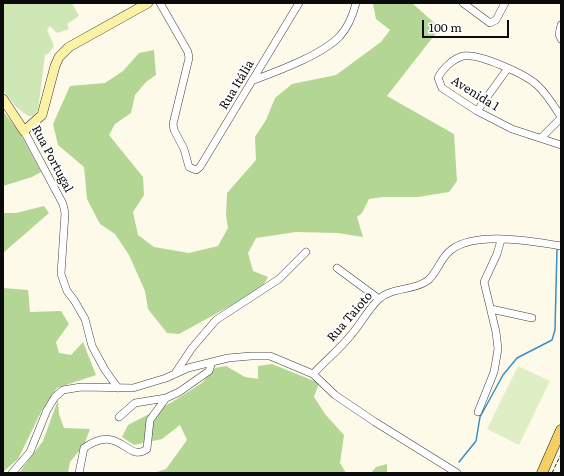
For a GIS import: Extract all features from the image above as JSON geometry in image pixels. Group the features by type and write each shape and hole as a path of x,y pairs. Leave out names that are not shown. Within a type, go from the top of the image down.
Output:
{"main road":[{"path":"542,473 561,430"},
{"path":"549,473 561,446"}],"street":[{"path":"24,130 42,115 59,57 69,47 148,3"},
{"name":"Rua Itália","path":"160,3 190,58 173,124 174,130 184,149 189,167 196,170 200,167 254,80 299,3"},
{"path":"254,80 290,66 329,45 339,37 348,26 356,3"},
{"path":"463,3 490,23 496,20 505,3"},
{"path":"561,25 559,34 561,39"},
{"name":"Avenida 1","path":"561,118 546,95 537,85 519,72 508,68 475,57 462,56 456,58 440,75 438,82 442,88 477,110 512,130 561,145"},
{"path":"477,110 508,68"},
{"name":"Rua Portugal","path":"3,100 24,130 63,204 65,213 61,274 66,291 81,310 92,346 105,370 118,388"},
{"path":"541,138 561,118"},
{"name":"Rua Taioto","path":"313,374 350,337 379,299 388,293 419,285 428,280 443,258 459,245 479,240 501,240 526,241 559,246"},
{"path":"478,412 494,372 498,349 491,309 484,282 497,254 501,240"},
{"path":"176,372 196,343 216,320 279,279 306,252"},
{"path":"337,268 379,299"},
{"path":"491,309 532,318"},
{"path":"12,473 30,452 47,410 55,397 63,390 81,387 132,388 145,385 176,372 228,358 270,356 313,374 341,399 453,472"},
{"path":"79,473 84,448 103,438 113,439 135,453 142,453 147,449 150,420 166,398 209,371 212,362"},
{"path":"119,417 135,403 166,398"}],"path":[{"path":"552,473 561,454"}],"green space":[{"path":"72,3 79,16 67,24 69,29 57,33 50,26 47,30 54,46 48,54 45,55 38,110 33,116 28,116 16,107 3,90 3,4"},
{"path":"412,3 440,28 387,96 454,134 457,181 449,192 418,197 383,197 369,199 362,213 357,217 363,237 338,233 296,232 256,238 248,253 253,271 268,277 261,289 179,334 167,333 148,309 145,291 129,255 115,234 100,224 87,199 84,167 58,145 53,124 70,86 105,83 123,71 139,53 154,50 156,75 146,82 135,95 131,113 115,124 109,135 143,177 144,195 133,212 138,235 154,247 189,253 218,246 228,228 226,215 227,193 256,160 255,137 266,120 275,98 292,84 336,75 381,42 390,30 376,19 373,4"},
{"path":"3,111 20,133 41,172 32,177 3,186"},
{"path":"44,206 49,213 3,253 3,213 16,213"},
{"path":"3,288 28,290 30,312 61,311 69,324 56,342 59,353 71,355 83,342 96,375 57,388 42,410 18,459 3,472"},
{"path":"272,364 319,383 314,397 325,414 344,435 340,463 346,473 154,473 166,469 187,440 180,425 162,439 134,445 122,437 128,425 172,402 202,383 215,368 226,366 245,377 258,379 258,366"},
{"path":"518,366 550,381 519,445 487,429"},
{"path":"58,400 59,414 64,428 90,429 84,445 70,462 68,473 19,473 43,441"},
{"path":"387,464 387,473 371,473 376,467"}],"waterway":[{"path":"459,462 476,441 480,417 503,375 517,358 552,340 555,330 557,249"}]}
